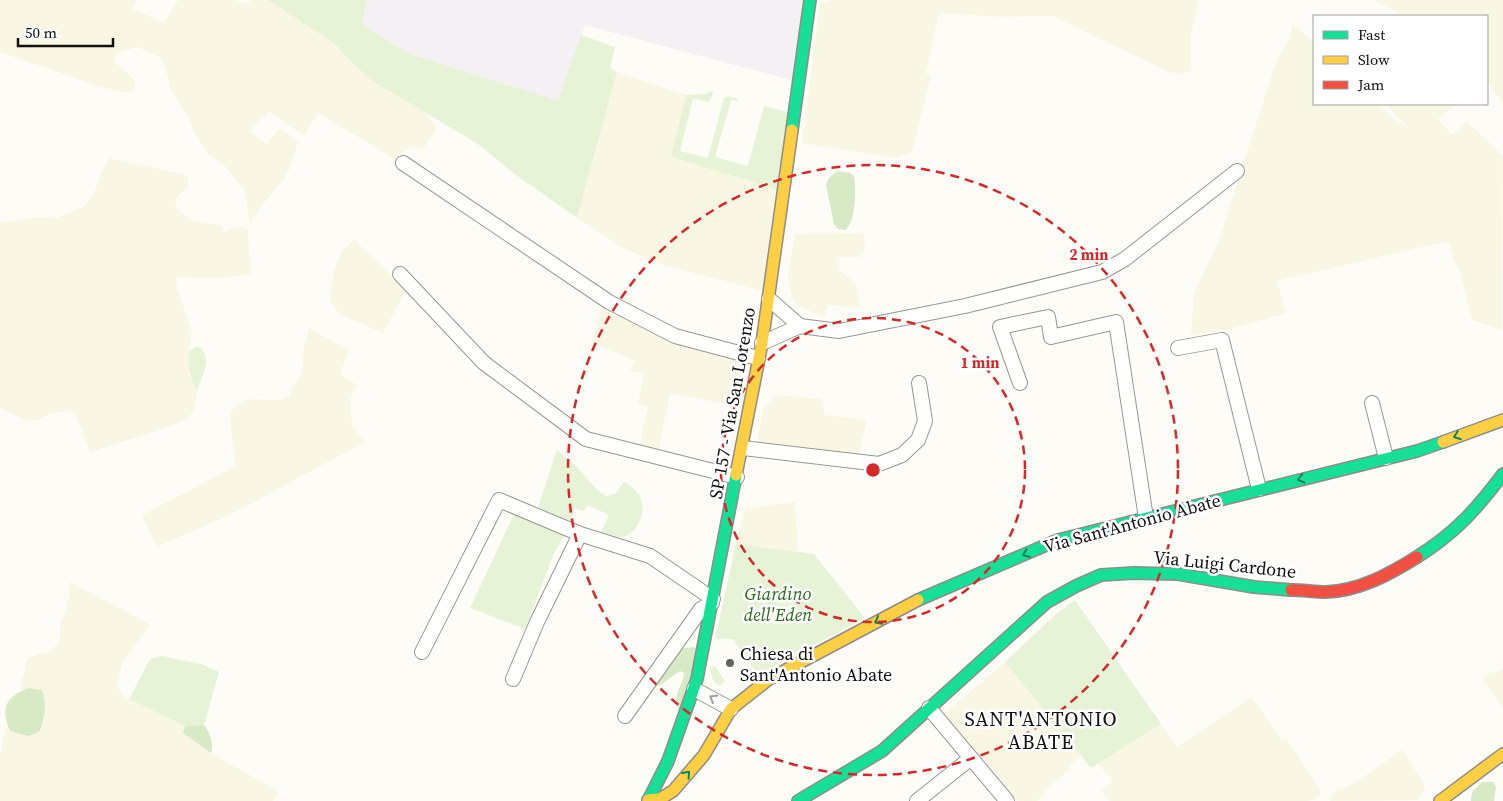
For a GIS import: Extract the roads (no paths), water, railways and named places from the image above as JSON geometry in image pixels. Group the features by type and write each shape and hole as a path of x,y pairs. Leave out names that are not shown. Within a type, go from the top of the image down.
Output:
{"main road":[{"name":"SP 157 - Via San Lorenzo","path":"648,800 668,761 694,689 713,601 762,343 810,0"},
{"name":"Via Sant'Antonio Abate","path":"648,800 660,799 673,790 704,755 731,709 769,679 905,606 1058,540 1417,451 1503,420"},
{"name":"Via Luigi Cardone","path":"798,801 882,751 1047,602 1076,586 1101,575 1134,573 1178,574 1254,587 1326,592 1351,589 1394,571 1437,544 1481,504 1503,474"},
{"path":"1440,801 1503,754"}],"street":[{"path":"403,163 609,302 676,336 758,358"},
{"path":"762,343 800,326 839,331 965,306 1102,272 1125,259 1237,171"},
{"path":"400,274 484,363 586,439 737,477"},
{"path":"769,299 800,326"},
{"path":"1020,384 1000,328 1048,316 1051,337 1116,322 1146,518"},
{"path":"1178,348 1222,340 1259,489"},
{"path":"743,448 879,464 902,455 918,440 925,420 919,383"},
{"path":"1372,403 1386,458"},
{"path":"422,652 499,500 580,534 650,556 713,601 701,609 625,716"},
{"path":"513,679 537,622 580,534"},
{"path":"694,689 731,709"},
{"path":"929,708 1007,801"},
{"path":"917,801 971,758"}],"place":[{"name":"Chiesa di Sant'Antonio Abate","path":"730,663"}],"district":[{"name":"SANT'ANTONIO ABATE","path":"1041,730"}],"park label":[{"name":"Giardino dell'Eden","path":"778,603"}]}
